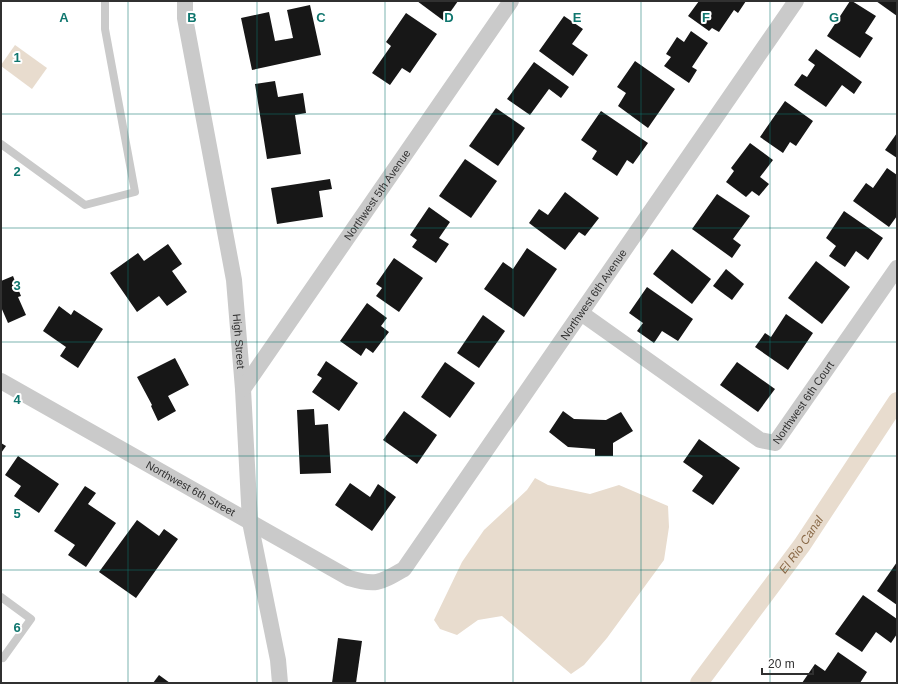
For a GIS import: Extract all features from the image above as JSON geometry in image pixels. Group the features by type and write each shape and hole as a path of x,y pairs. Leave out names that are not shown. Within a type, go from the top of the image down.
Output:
{"street":[{"name":"High Street","path":"185,1 185,18 234,280 243,389 250,522 278,660 280,683"},
{"name":"Northwest 5th Avenue","path":"243,389 511,1"},
{"name":"Northwest 6th Avenue","path":"384,581 404,569 796,1"},
{"name":"Northwest 6th Court","path":"581,313 760,440 776,443 897,268"},
{"name":"Northwest 6th Street","path":"1,381 349,578 366,583 384,581"}],"lane":[{"path":"1,144 85,205 135,192 106,30 105,1"},
{"path":"1,597 31,619 2,658"}],"shaded area":[{"path":"15,45 47,68 32,89 1,66"},
{"path":"535,478 548,485 590,494 619,485 668,506 669,527 664,560 607,638 584,665 571,674 502,616 478,620 457,635 440,629 434,620 462,562 484,530 527,490"}],"building":[{"path":"417,1 458,1 444,21"},
{"path":"699,1 746,1 738,13 734,10 719,32 712,28 709,31 688,16"},
{"path":"850,1 876,16 865,33 873,38 860,58 827,36"},
{"path":"876,1 897,1 897,16"},
{"path":"310,5 321,55 252,70 241,18 269,12 275,41 293,38 287,10"},
{"path":"406,13 437,34 410,73 402,68 390,85 372,73 391,46 386,42"},
{"path":"564,16 583,29 572,44 588,55 573,76 539,51"},
{"path":"691,31 708,43 692,67 697,70 689,83 664,66 671,57 666,54 677,37 684,42"},
{"path":"816,49 862,82 854,94 842,85 826,107 794,85 802,74 807,77 815,65 808,60"},
{"path":"635,61 675,89 648,128 618,106 626,93 617,87"},
{"path":"534,62 569,87 561,98 549,89 530,115 507,99"},
{"path":"275,81 278,97 303,93 306,113 295,115 301,154 267,159 255,84"},
{"path":"785,101 813,121 796,146 790,142 783,153 760,137"},
{"path":"496,108 525,128 498,166 469,146"},
{"path":"601,111 648,143 633,164 627,160 617,176 592,159 597,151 581,140"},
{"path":"897,133 897,158 885,150"},
{"path":"750,143 773,160 760,177 769,184 759,196 752,191 746,197 726,182 734,171 731,168"},
{"path":"465,159 497,181 471,218 439,196"},
{"path":"887,168 897,175 897,216 889,227 853,201 866,183 873,188"},
{"path":"330,179 332,189 319,191 323,217 277,224 271,188"},
{"path":"565,192 599,218 585,236 579,232 565,250 529,223 539,209 548,215"},
{"path":"717,194 750,216 733,239 741,245 732,258 692,229"},
{"path":"429,207 450,222 439,238 449,244 436,263 412,247 417,240 410,235"},
{"path":"844,211 883,238 868,260 856,251 845,267 829,256 836,246 826,238"},
{"path":"168,244 182,264 172,271 187,292 167,306 159,296 137,312 110,273 138,253 144,261"},
{"path":"527,248 557,269 524,317 484,289 503,262 513,269"},
{"path":"672,249 711,279 692,304 653,274"},
{"path":"394,258 423,278 399,312 376,296 382,288 376,284"},
{"path":"816,261 850,287 822,324 788,298"},
{"path":"726,269 744,284 732,300 713,286"},
{"path":"13,276 21,296 18,297 26,315 8,323 1,307 1,281"},
{"path":"647,287 693,319 678,341 662,331 654,343 637,331 643,323 629,313"},
{"path":"367,303 387,318 381,326 389,332 373,353 366,348 361,356 340,341"},
{"path":"59,306 71,315 74,310 103,329 78,368 60,356 66,347 43,331"},
{"path":"786,314 813,333 788,370 755,347 765,333 771,337"},
{"path":"483,315 505,331 479,368 457,353"},
{"path":"175,358 189,385 168,396 176,411 158,421 151,406 152,405 137,377"},
{"path":"326,361 358,383 339,411 312,392 322,378 317,375"},
{"path":"445,362 475,383 450,418 421,397"},
{"path":"737,362 775,389 758,412 720,385"},
{"path":"314,409 315,425 328,424 331,473 300,474 297,410"},
{"path":"404,411 437,435 417,464 383,440"},
{"path":"563,411 574,419 606,420 621,412 633,431 613,443 613,456 595,456 595,449 568,447 549,432"},
{"path":"699,439 740,468 713,505 692,491 703,476 683,462"},
{"path":"1,443 6,446 1,453"},
{"path":"18,456 59,484 39,513 14,496 21,486 5,475"},
{"path":"350,483 370,497 378,484 396,497 372,531 335,505"},
{"path":"85,486 96,493 88,504 116,523 86,567 68,555 75,545 54,531"},
{"path":"137,520 159,536 164,529 178,539 136,598 99,572"},
{"path":"897,562 897,605 877,591"},
{"path":"863,595 897,619 897,634 891,643 876,632 862,652 835,634"},
{"path":"338,638 362,641 356,683 332,683"},
{"path":"838,652 867,672 860,683 802,683 815,664 825,671"},
{"path":"159,675 170,683 153,683"}],"waterway":[{"name":"El Rio Canal","path":"699,683 802,545 897,401"}]}
